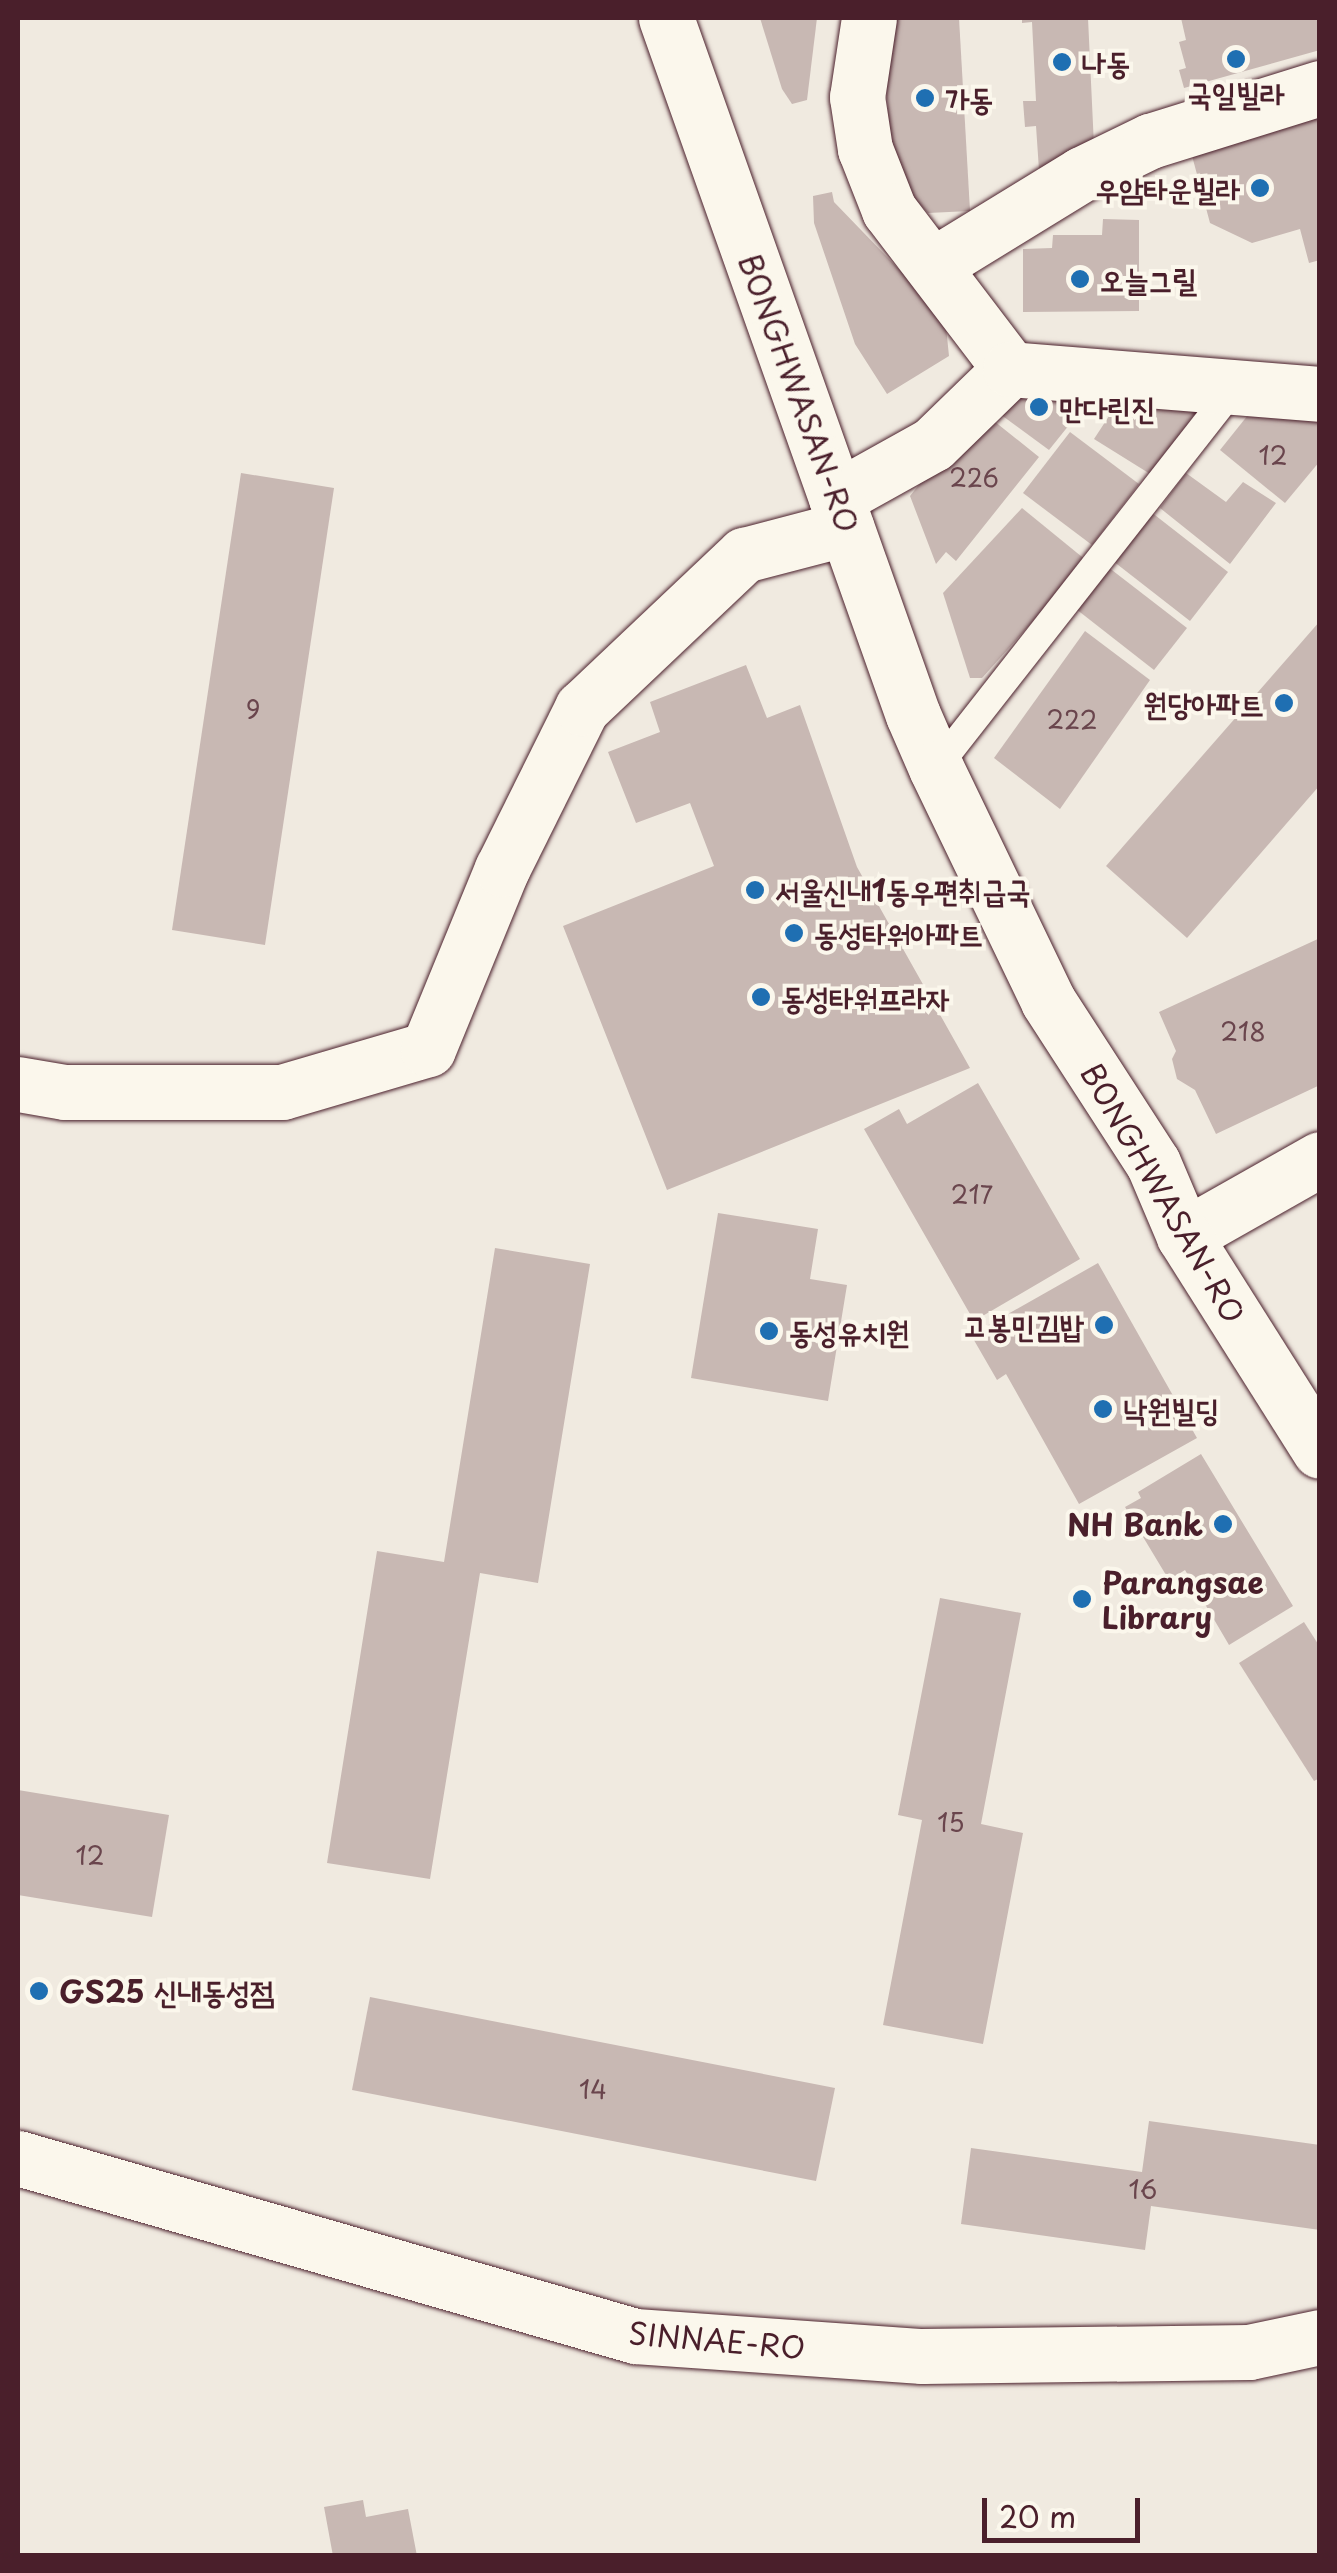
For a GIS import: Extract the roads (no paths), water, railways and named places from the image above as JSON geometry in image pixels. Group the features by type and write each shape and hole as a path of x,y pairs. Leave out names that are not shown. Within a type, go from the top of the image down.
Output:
{"main road":[{"name":"BONGHWASAN-RO","path":"666,18 936,768 1048,1001 1152,1164 1184,1236 1320,1451"},
{"path":"868,18 857,96 865,149 890,210 935,264 1010,369"},
{"path":"935,264 1082,174 1150,141 1320,88"},
{"path":"18,1084 65,1092 282,1092 428,1049 502,870 582,708 744,556 842,513 933,444 1010,369 1320,394"},
{"path":"1184,1236 1320,1159"},
{"name":"SINNAE-RO","path":"18,2158 635,2336 922,2356 1250,2352 1320,2337"}],"lane":[{"path":"936,768 1235,387"}],"place":[{"name":"국일빌라","path":"1236,59"},
{"name":"나동","path":"1062,62"},
{"name":"가동","path":"925,98"},
{"name":"우암타운빌라","path":"1260,188"},
{"name":"오늘그릴","path":"1080,279"},
{"name":"만다린진","path":"1039,407"},
{"name":"원당아파트","path":"1284,703"},
{"name":"서울신내1동우편취급국","path":"755,890"},
{"name":"동성타워아파트","path":"794,933"},
{"name":"동성타워프라자","path":"761,997"},
{"name":"고봉민김밥","path":"1104,1325"},
{"name":"동성유치원","path":"769,1331"},
{"name":"낙원빌딩","path":"1103,1409"},
{"name":"NH Bank","path":"1223,1524"},
{"name":"Parangsae Library","path":"1082,1599"},
{"name":"GS25 신내동성점","path":"39,1991"}]}
